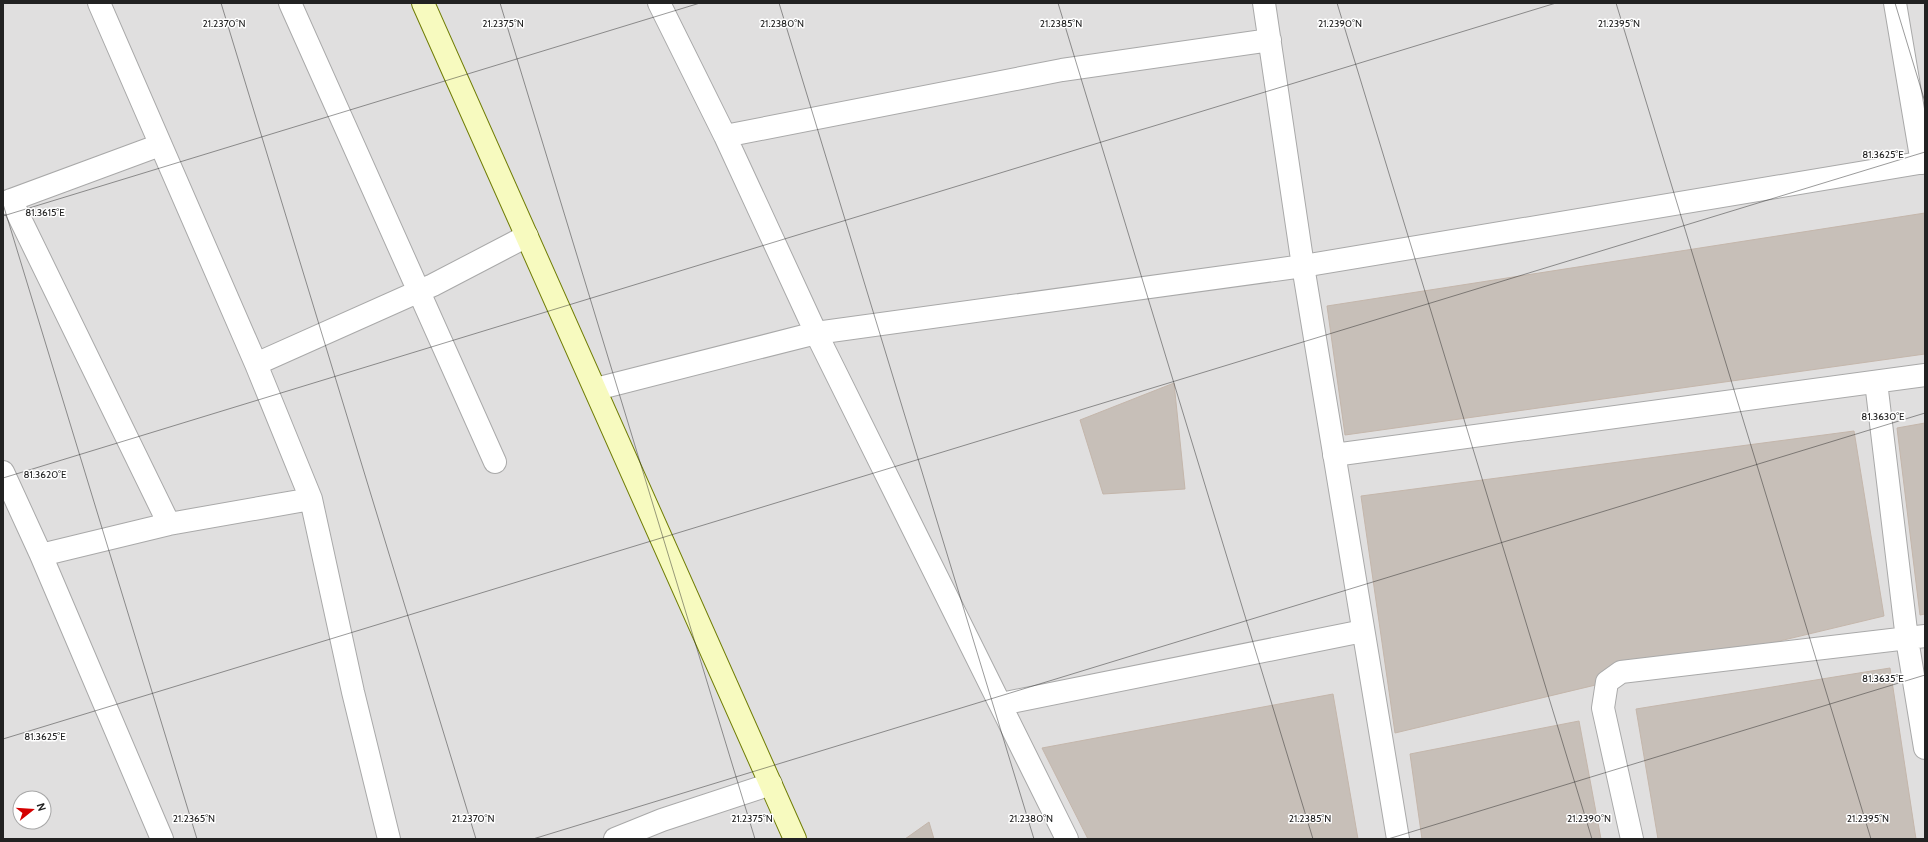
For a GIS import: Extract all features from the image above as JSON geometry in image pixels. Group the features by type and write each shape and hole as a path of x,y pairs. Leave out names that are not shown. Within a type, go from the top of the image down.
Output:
{"main road":[{"path":"423,3 795,839"}],"street":[{"path":"99,3 256,364 311,499 353,692 389,839"},
{"path":"290,3 496,462"},
{"path":"659,3 725,136 816,333 1067,839"},
{"path":"1264,3 1303,266 1398,839"},
{"path":"596,389 816,333 1303,266 1923,162 1894,3"},
{"path":"725,136 1062,70 1270,40"},
{"path":"160,145 7,201 169,524"},
{"path":"256,364 419,290 527,236"},
{"path":"1334,455 1925,375"},
{"path":"1876,382 1916,637 1925,748"},
{"path":"3,472 41,555 162,839"},
{"path":"41,555 169,524 311,499"},
{"path":"1001,704 1364,631"},
{"path":"1632,839 1603,708 1607,682 1621,672 1916,637"},
{"path":"615,839 662,820 771,784"}],"shaded area":[{"path":"3,3 1925,3 1925,839 3,839"}],"building":[{"path":"1925,213 1925,354 1345,435 1327,306"},
{"path":"1174,383 1185,489 1103,494 1080,420"},
{"path":"1925,423 1925,614 1920,615 1897,428"},
{"path":"1854,431 1884,616 1395,733 1361,496"},
{"path":"1890,668 1916,839 1658,839 1636,709"},
{"path":"1333,694 1358,839 1088,839 1042,748"},
{"path":"1579,721 1601,839 1422,839 1410,754"},
{"path":"929,822 934,839 905,839"}]}
